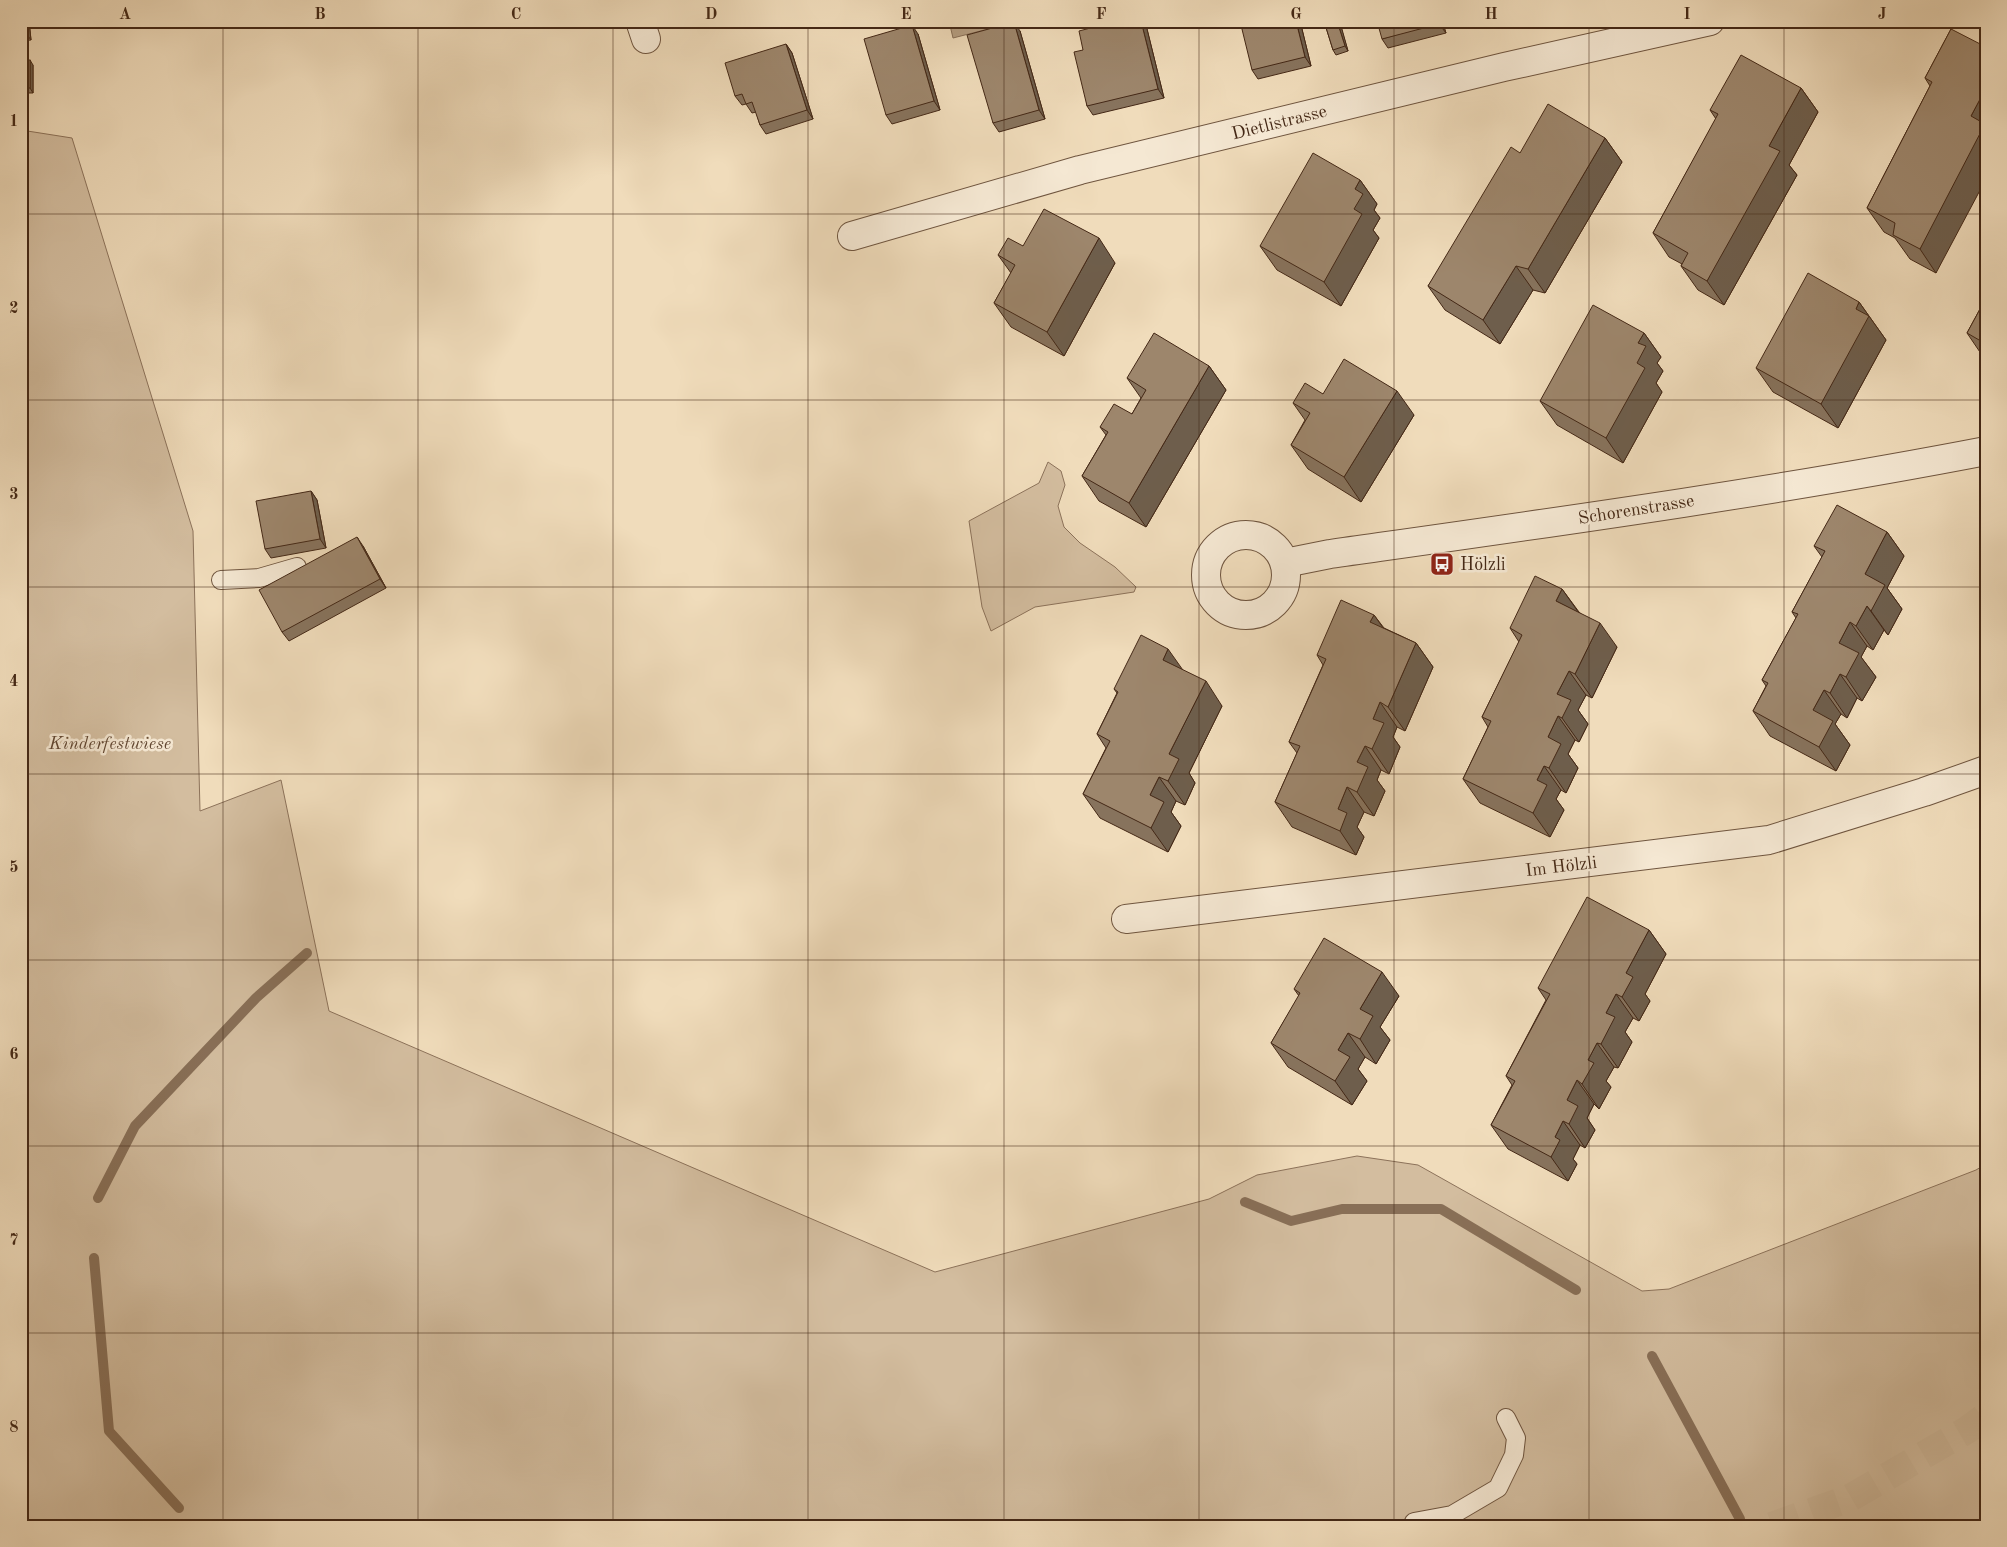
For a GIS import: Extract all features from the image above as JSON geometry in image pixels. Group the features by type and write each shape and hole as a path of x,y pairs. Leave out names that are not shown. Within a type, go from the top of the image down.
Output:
{"street":[{"name":"Dietlistrasse","path":"852,236 1080,170 1494,70 1710,21"},
{"name":"Schorenstrasse","path":"1285,563 1330,554 1759,491 1899,468 1986,451"},
{"name":"Im Hölzli","path":"1126,919 1769,840 1924,792 1986,770"}],"lane":[{"path":"222,580 259,578 298,567"},
{"path":"1414,1522 1452,1515 1498,1488 1514,1456 1516,1438 1506,1418"}],"green space":[{"name":"Kinderfestwiese","path":"21,130 72,138 193,531 200,811 281,780 329,1011 935,1272 1209,1199 1257,1175 1357,1156 1418,1165 1642,1291 1669,1289 1976,1170 1986,1164 1986,1526 21,1526"},
{"path":"1048,462 1061,471 1065,485 1058,506 1064,527 1080,543 1115,567 1136,587 1134,592 1035,607 991,631 982,607 969,521 1039,483"}],"shaded area":[{"path":"949,21 991,21 992,28 953,38"}],"building":[{"path":"1117,21 1141,21 1158,89 1087,106 1074,52 1083,50 1079,31"},
{"path":"1240,21 1296,21 1305,57 1252,70"},
{"path":"1324,21 1337,21 1345,46 1333,50"},
{"path":"1377,21 1438,21 1439,24 1382,39"},
{"path":"1014,22 1039,110 993,123 967,35"},
{"path":"912,25 934,101 886,115 864,39"},
{"path":"1951,29 1986,47 1986,88 1971,116 1985,124 1920,249 1893,235 1895,223 1867,208 1932,82 1925,78"},
{"path":"786,44 807,110 760,125 752,102 746,104 742,94 735,96 725,63"},
{"path":"1741,55 1801,88 1769,146 1780,151 1707,281 1681,266 1688,253 1653,233 1718,114 1710,110"},
{"path":"21,60 30,60 30,88 21,88"},
{"path":"1548,104 1605,138 1528,269 1516,266 1483,320 1428,286 1511,147 1520,153"},
{"path":"1313,153 1360,180 1355,189 1363,194 1354,209 1362,214 1324,282 1260,246"},
{"path":"1044,209 1099,238 1047,332 994,303 1015,265 998,255 1008,238 1023,246"},
{"path":"1808,273 1859,302 1856,309 1869,316 1821,404 1756,368"},
{"path":"1986,298 1986,344 1967,333"},
{"path":"1593,305 1644,333 1638,343 1646,346 1637,363 1645,368 1606,438 1540,401"},
{"path":"1154,333 1209,366 1129,503 1082,476 1108,432 1100,427 1114,404 1132,414 1146,390 1127,378"},
{"path":"1344,359 1397,391 1344,477 1291,445 1310,413 1293,403 1305,383 1323,394"},
{"path":"311,491 320,539 265,549 256,501"},
{"path":"1837,505 1887,532 1865,574 1885,585 1871,611 1867,606 1856,626 1850,622 1839,643 1859,653 1846,677 1840,674 1830,693 1824,690 1813,710 1833,721 1819,747 1753,711 1768,683 1762,680 1798,614 1792,612 1825,551 1814,546"},
{"path":"357,537 380,579 282,632 259,590"},
{"path":"1535,576 1562,589 1556,601 1600,623 1575,674 1569,671 1557,694 1571,700 1562,718 1558,716 1548,737 1561,744 1549,768 1544,766 1537,780 1547,785 1533,813 1463,779 1491,721 1482,717 1522,635 1510,628"},
{"path":"1341,600 1374,615 1370,622 1416,643 1388,707 1380,702 1373,719 1384,723 1372,749 1365,746 1357,762 1368,767 1357,792 1347,787 1338,809 1347,813 1340,831 1275,802 1300,746 1289,742 1326,659 1317,655"},
{"path":"1141,635 1168,649 1163,660 1206,681 1169,754 1179,759 1168,781 1159,777 1150,795 1164,802 1151,828 1083,794 1110,741 1097,734 1118,692 1114,689"},
{"path":"1587,897 1649,930 1626,973 1633,977 1622,997 1616,994 1606,1013 1615,1017 1601,1044 1597,1043 1588,1060 1594,1063 1582,1084 1577,1080 1567,1100 1578,1106 1569,1124 1563,1121 1555,1137 1560,1140 1551,1157 1491,1125 1515,1081 1506,1076 1550,994 1538,988"},
{"path":"1324,938 1382,972 1360,1009 1373,1016 1360,1039 1348,1033 1338,1050 1350,1057 1335,1081 1271,1043 1300,993 1294,989"}],"waterway":[{"path":"98,1198 135,1126 256,998 307,953"},
{"path":"1245,1202 1291,1221 1342,1209 1441,1209 1576,1290"},
{"path":"94,1258 109,1431 179,1508"},
{"path":"1652,1356 1740,1519"}],"tunnel":[{"path":"1772,1526 1850,1498 1967,1430 1986,1416"}],"place":[{"name":"Hölzli","path":"1442,564"}]}
